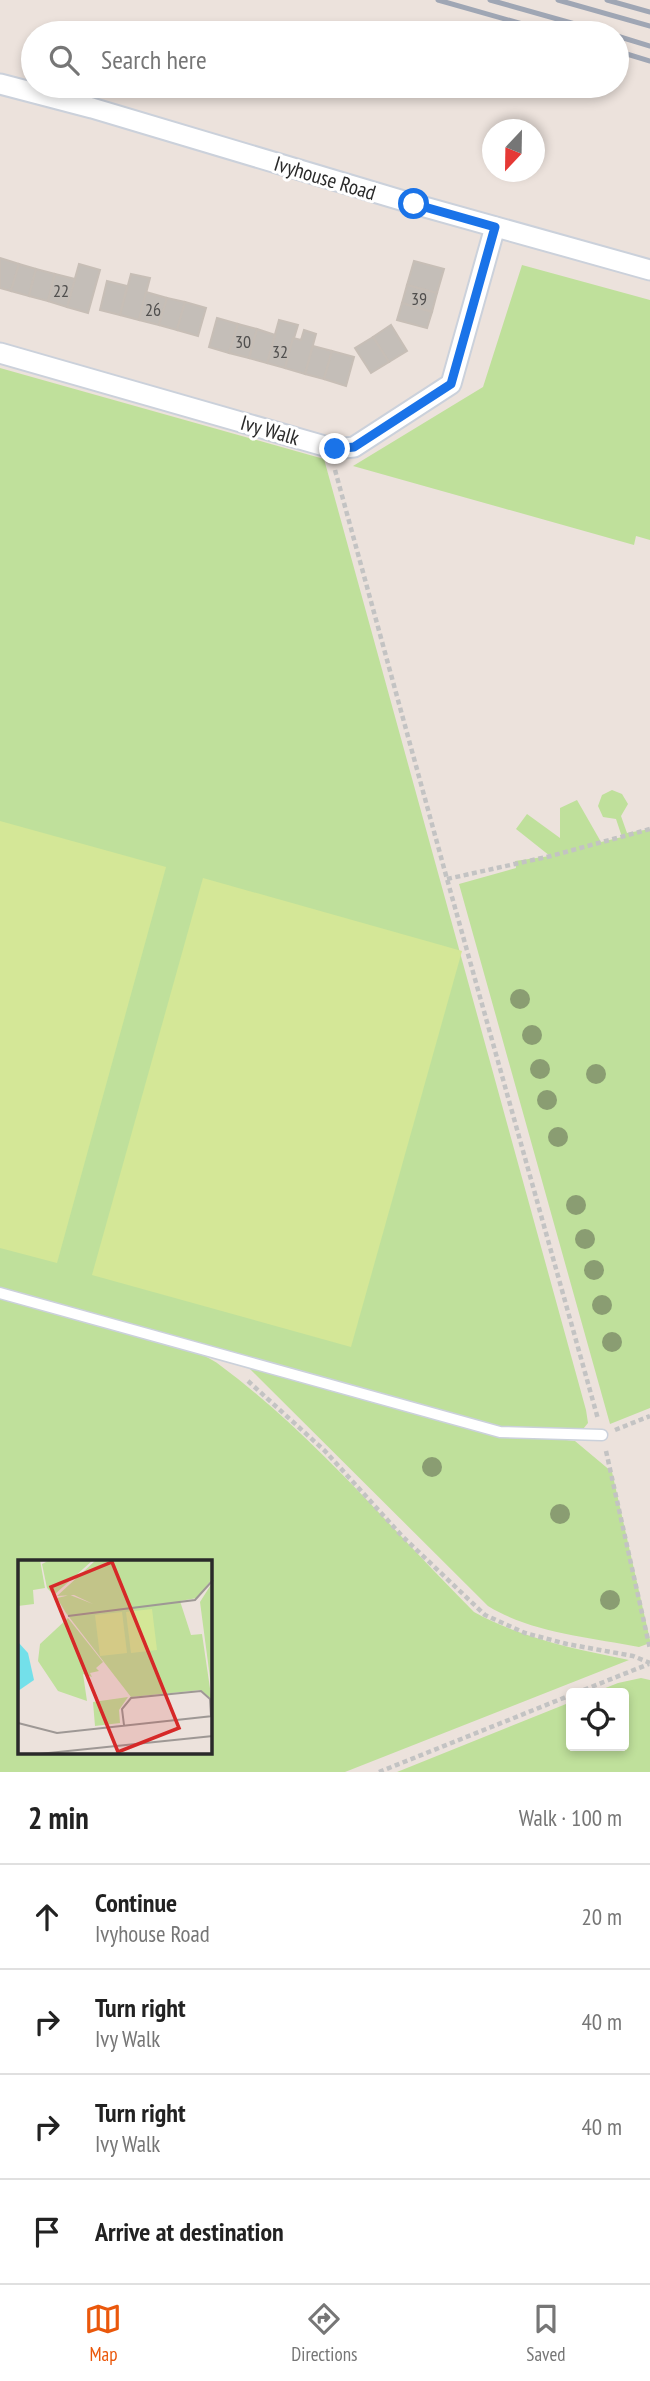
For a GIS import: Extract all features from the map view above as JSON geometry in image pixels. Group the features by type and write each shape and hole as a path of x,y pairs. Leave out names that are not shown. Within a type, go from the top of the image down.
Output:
{"street":[{"name":"Ivyhouse Road","path":"0,83 21,89"},
{"name":"Ivyhouse Road","path":"55,98 650,270"},
{"path":"335,449 354,447 451,384 495,227"},
{"name":"Ivy Walk","path":"0,353 335,449"}],"lane":[{"path":"0,1293 500,1432 602,1436"}],"path":[{"path":"335,449 335,468 602,1436 650,1649"},
{"path":"447,879 650,830"},
{"path":"247,1380 325,1451 402,1536 485,1615 525,1633 633,1656 650,1664"},
{"path":"602,1436 650,1416"},
{"path":"589,1688 650,1664"},
{"path":"379,1772 566,1697"}],"green space":[{"path":"522,265 650,300 650,540 636,536 634,545 353,466 483,387"},
{"path":"0,368 324,459 586,1410 588,1423 579,1434 566,1440 575,1441 612,1472 650,1640 650,1643 639,1647 542,1628 488,1606 249,1368 203,1355 221,1366 289,1422 474,1612 530,1636 629,1660 345,1772 0,1772"},
{"path":"612,790 622,794 628,804 621,816 627,833 650,829 650,1408 610,1424 459,884 516,868 515,861 550,856 516,829 527,814 560,838 560,808 577,800 601,842 622,837 616,819 603,817 598,806 602,795"},
{"path":"0,821 166,867 57,1263 0,1248"},
{"path":"203,878 462,951 351,1347 92,1275"},
{"path":"641,1678 650,1680 650,1772 397,1772 566,1704 566,1751 629,1751 629,1688 606,1688"}],"building":[{"path":"0,258 19,264 11,291 0,288"},
{"path":"414,261 444,269 437,293 407,285"},
{"path":"19,264 36,269 29,296 11,291"},
{"path":"79,264 100,270 88,313 67,307"},
{"path":"36,269 55,274 48,301 29,296"},
{"path":"55,274 75,279 67,307 48,301"},
{"path":"131,274 150,278 139,320 120,315"},
{"path":"107,281 127,286 120,315 100,310"},
{"path":"407,285 437,293 432,312 402,303"},
{"path":"146,292 167,298 159,325 139,320"},
{"path":"167,298 185,302 177,330 159,325"},
{"path":"185,302 206,308 198,336 177,330"},
{"path":"402,303 432,312 427,328 397,320"},
{"path":"217,318 238,324 229,353 209,347"},
{"path":"279,320 298,325 285,368 267,363"},
{"path":"238,324 257,329 249,358 229,353"},
{"path":"391,325 407,351 389,362 373,337"},
{"path":"257,329 275,335 267,363 249,358"},
{"path":"304,330 316,334 305,374 285,368 293,338 301,340"},
{"path":"373,337 389,362 371,373 355,348"},
{"path":"313,346 332,351 324,379 305,374"},
{"path":"332,351 354,357 346,386 324,379"}],"railway":[{"path":"438,0 512,21"},
{"path":"490,0 564,21"},
{"path":"558,0 650,26"},
{"path":"607,0 650,12"},
{"path":"629,40 650,46"},
{"path":"629,55 650,61"}],"route":[{"path":"335,449 354,447 451,384 495,227 414,204"}]}
